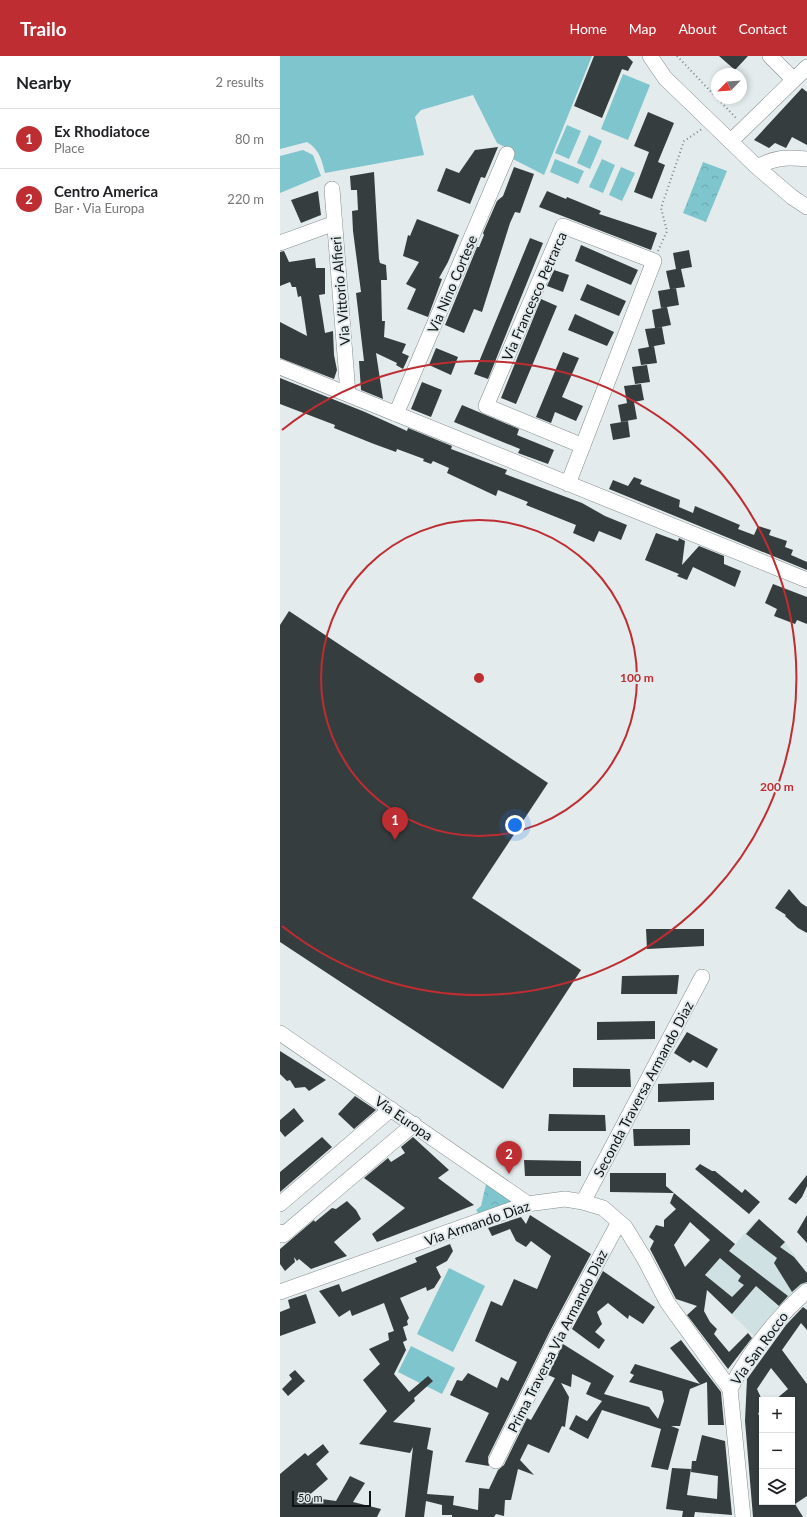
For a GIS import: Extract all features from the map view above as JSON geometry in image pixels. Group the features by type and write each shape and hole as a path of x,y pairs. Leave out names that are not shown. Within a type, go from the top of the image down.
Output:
{"street":[{"path":"650,56 665,78 758,167 792,197 807,207"},
{"path":"770,56 794,80"},
{"path":"731,141 807,67"},
{"name":"Via Nino Cortese","path":"396,414 507,154"},
{"path":"758,167 768,161 783,157 807,159"},
{"name":"Via Vittorio Alfieri","path":"332,188 348,394"},
{"path":"280,243 335,223"},
{"name":"Via Francesco Petrarca","path":"583,446 486,406 563,226 654,261"},
{"path":"568,484 654,261"},
{"path":"280,368 348,394 807,580"},
{"name":"Seconda Traversa Armando Diaz","path":"583,1202 702,977"},
{"name":"Via Europa","path":"280,1033 528,1204"},
{"path":"280,1204 391,1109"},
{"path":"281,1235 414,1124"},
{"name":"Via Armando Diaz","path":"280,1292 528,1204 565,1199 583,1202 603,1208 625,1227 644,1258 667,1302 730,1389"},
{"name":"Prima Traversa Via Armando Diaz","path":"496,1461 558,1335 619,1222"},
{"name":"Via San Rocco","path":"730,1389 739,1371 782,1313 806,1295"},
{"path":"730,1389 743,1517"}],"path":[{"path":"677,56 740,123"},
{"path":"654,261 667,231 661,208 684,141 702,129"}],"shaded area":[{"path":"755,1221 769,1228 785,1242 807,1273 807,1285 756,1338 706,1289 695,1288 718,1260 726,1255"}],"green space":[{"path":"280,56 592,56 544,175 511,158 513,151 497,143 473,95 421,110 415,117 424,155 325,173 317,151 307,142 280,149"},
{"path":"623,74 650,85 628,140 601,129"},
{"path":"567,125 581,131 569,159 555,153"},
{"path":"589,135 602,141 590,169 577,163"},
{"path":"303,150 313,155 321,176 280,193 280,156"},
{"path":"555,159 584,171 578,184 550,172"},
{"path":"602,159 615,165 603,193 589,187"},
{"path":"703,162 727,171 706,222 683,213"},
{"path":"621,167 635,173 622,201 609,195"},
{"path":"487,1180 517,1200 481,1217 476,1210 481,1206"},
{"path":"449,1268 485,1286 453,1352 417,1334"},
{"path":"411,1346 455,1368 442,1394 398,1372"}],"building":[{"path":"594,56 627,56 633,62 628,71 622,69 602,118 574,106"},
{"path":"719,56 748,56 737,68 733,68"},
{"path":"802,88 807,92 807,145 792,137 786,148 775,143 769,148 754,140"},
{"path":"648,112 674,123 658,162 665,165 652,199 634,192 649,152 634,146"},
{"path":"498,147 485,178 481,177 470,204 437,191 446,168 459,173 475,150"},
{"path":"514,167 534,174 520,213 515,212 510,223 482,312 474,309 464,333 445,325 477,247 479,247 484,235 483,233 497,201 503,196"},
{"path":"374,172 379,259 380,263 386,265 387,280 381,280 382,321 385,321 384,337 406,344 402,353 409,356 403,369 396,365 397,363 376,353 383,399 361,390 359,361 364,361 356,293 361,292 353,231 352,211 358,210 357,190 351,190 350,176"},
{"path":"318,191 321,215 301,223 291,200"},
{"path":"547,191 566,199 567,197 601,211 599,214 657,233 651,250 539,207"},
{"path":"417,219 459,235 448,262 439,278 442,279 428,317 407,309 416,289 406,284 419,262 403,256 408,235 410,236"},
{"path":"530,238 543,243 488,379 474,374"},
{"path":"581,245 638,270 631,285 575,261"},
{"path":"689,250 692,267 681,269 685,287 670,289 666,271 676,269 673,253"},
{"path":"284,251 289,262 315,258 316,268 325,268 325,294 319,295 325,333 333,331 334,355 337,370 334,379 280,358 280,322 307,336 301,296 298,297 296,287 292,287 290,282 280,286 280,252"},
{"path":"554,270 569,275 563,292 547,286"},
{"path":"587,284 626,301 619,316 580,300"},
{"path":"676,288 679,305 661,308 658,291"},
{"path":"541,299 557,306 516,404 501,398"},
{"path":"667,307 671,325 656,328 662,327 665,344 649,347 645,329 655,328 652,310"},
{"path":"575,314 614,332 607,346 568,330"},
{"path":"654,346 657,363 641,365 638,349"},
{"path":"436,348 458,357 451,375 429,365"},
{"path":"563,352 579,358 562,397 583,406 576,421 555,412 551,423 536,417"},
{"path":"647,365 650,382 635,384 632,367"},
{"path":"280,378 365,412 407,431 408,428 452,446 451,449 507,470 505,474 582,503 605,516 627,525 621,540 599,531 594,542 573,533 576,525 526,505 528,502 498,490 496,496 447,473 449,468 433,461 431,464 423,461 424,459 397,449 396,452 374,444 334,428 335,425 280,404"},
{"path":"422,382 442,390 431,417 411,409"},
{"path":"641,384 644,400 634,402 637,419 621,422 618,405 632,402 627,403 624,386"},
{"path":"462,405 519,429 517,435 554,450 548,464 518,453 520,449 454,422"},
{"path":"628,421 630,437 613,440 610,424"},
{"path":"634,477 642,480 640,484 680,500 679,507 693,513 695,506 740,525 738,529 754,535 758,526 771,530 769,535 787,541 785,547 793,550 791,555 807,562 807,570 609,489 613,480 628,486"},
{"path":"656,533 678,541 679,538 685,541 682,565 699,546 724,556 724,564 741,571 735,587 693,567 687,580 677,576 679,574 645,560"},
{"path":"773,584 807,597 807,624 797,620 795,624 774,616 777,609 765,603"},
{"path":"289,611 548,783 472,898 581,970 503,1089 280,942 280,625"},
{"path":"789,889 801,903 807,907 807,933 798,928 785,916 786,915 775,908"},
{"path":"646,929 704,929 704,946 647,949"},
{"path":"679,975 677,994 621,994 622,976"},
{"path":"655,1021 655,1039 597,1040 597,1022"},
{"path":"687,1032 718,1049 707,1068 693,1060 690,1063 674,1053"},
{"path":"280,1051 326,1080 309,1091 305,1087 295,1088 290,1080 287,1081 280,1074"},
{"path":"573,1068 630,1069 631,1087 573,1087"},
{"path":"714,1082 714,1100 658,1102 658,1084"},
{"path":"355,1096 376,1110 354,1129 338,1114"},
{"path":"294,1108 304,1121 285,1137 280,1131 280,1120"},
{"path":"549,1114 605,1115 606,1131 548,1131"},
{"path":"633,1129 690,1129 690,1145 634,1146"},
{"path":"322,1137 332,1147 280,1192 280,1172"},
{"path":"413,1137 449,1170 438,1178 474,1205 377,1242 372,1234 405,1208 364,1178 388,1158 391,1162 405,1153 401,1147"},
{"path":"524,1160 581,1161 581,1176 525,1176"},
{"path":"700,1164 712,1171 715,1171 742,1193 745,1189 760,1202 749,1214 695,1169"},
{"path":"610,1173 666,1173 666,1186 674,1193 610,1192"},
{"path":"807,1175 807,1186 802,1197 796,1204 788,1199"},
{"path":"674,1193 735,1244 729,1251 788,1296 779,1306 756,1286 732,1314 707,1290 704,1311 710,1322 717,1329 714,1334 729,1352 748,1333 752,1338 728,1369 687,1315 697,1306 676,1299 650,1249 654,1241 649,1237 656,1225 664,1227 664,1220 676,1209 670,1203","holes":["690,1222 710,1240 685,1267 674,1245","720,1258 741,1276 738,1281 744,1285 732,1297 705,1275"]},
{"path":"347,1201 356,1210 361,1219 334,1242 347,1256 311,1269 299,1259 297,1261 294,1257 295,1262 285,1271 280,1264 280,1249 314,1220 315,1222 332,1208 336,1209"},
{"path":"530,1215 591,1254 550,1331 488,1457 489,1466 465,1462 489,1413 450,1395 457,1380 462,1381 468,1373 497,1388 501,1377 508,1381 517,1362 475,1341 491,1301 502,1306 514,1279 537,1289 551,1256 531,1241 526,1247 516,1241 510,1229 492,1236 488,1228 521,1217 526,1224"},
{"path":"807,1215 807,1243 797,1232"},
{"path":"759,1219 785,1242 780,1247 794,1257 807,1273 807,1282 801,1284 792,1292 774,1263 777,1258 746,1234"},
{"path":"450,1244 453,1251 447,1261 436,1267 441,1277 434,1288 427,1291 426,1287 400,1298 409,1318 407,1321 408,1325 403,1327 407,1340 403,1342 406,1350 394,1374 409,1392 428,1376 433,1381 414,1398 415,1401 393,1422 431,1428 427,1449 433,1451 427,1494 454,1496 453,1505 478,1510 479,1488 489,1489 498,1470 504,1465 527,1418 531,1420 555,1378 548,1375 563,1344 614,1376 604,1394 649,1407 658,1419 664,1401 662,1391 629,1382 634,1375 630,1373 635,1364 700,1384 670,1348 681,1340 721,1392 724,1425 708,1425 707,1382 690,1389 680,1426 671,1426 679,1429 668,1470 651,1467 661,1429 602,1410 588,1439 569,1429 576,1415 587,1421 602,1401 586,1394 591,1383 572,1374 571,1387 561,1383 569,1397 565,1427 562,1426 549,1453 528,1444 520,1460 534,1475 518,1469 511,1500 505,1500 504,1516 496,1514 494,1517 452,1517 452,1515 442,1515 442,1505 426,1501 424,1517 405,1517 413,1447 410,1453 359,1444 387,1411 363,1380 380,1364 369,1349 389,1340 388,1333 394,1331 384,1303 352,1316 350,1310 339,1317 319,1291 339,1284 342,1292 417,1262 415,1258"},
{"path":"603,1271 655,1307 643,1324 629,1315 628,1319 608,1303 597,1312 602,1324 595,1332 605,1340 599,1349 572,1329"},
{"path":"306,1294 316,1323 280,1336 280,1312 290,1308 288,1300"},
{"path":"803,1307 807,1310 807,1330 801,1323 782,1350 807,1384 807,1496 795,1504 803,1517 753,1517 745,1421 747,1379 786,1325"},
{"path":"295,1370 305,1381 288,1396 282,1389 292,1379 289,1375"},
{"path":"702,1435 725,1441 732,1515 695,1512 694,1517 682,1517 683,1511 666,1509 672,1468 691,1469 687,1495 717,1499 718,1476 691,1472 692,1461 696,1461"},
{"path":"323,1444 329,1452 316,1464 328,1479 307,1497 336,1501 350,1476 365,1483 353,1502 381,1509 377,1517 280,1517 280,1474 305,1453 308,1456"}],"place":[{"name":"Ex Rhodiatoce","path":"395,840"},
{"name":"Centro America","path":"509,1174"}]}
